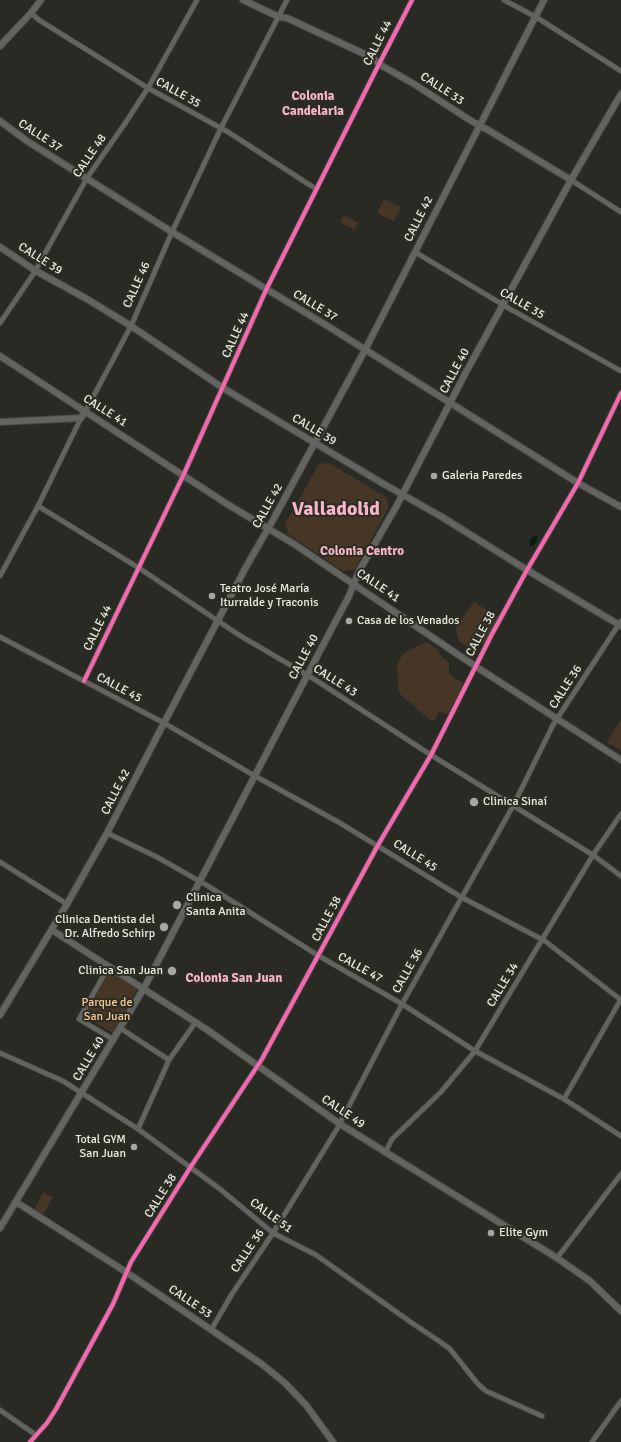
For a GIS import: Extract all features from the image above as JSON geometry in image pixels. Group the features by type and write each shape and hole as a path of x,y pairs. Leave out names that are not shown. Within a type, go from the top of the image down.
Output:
{"main road":[{"path":"0,46 41,0"},
{"name":"CALLE 33","path":"244,0 279,17 287,18 336,40 372,58 378,64 414,84 480,126 571,180"},
{"name":"CALLE 42","path":"0,1015 68,904 107,833 217,622 269,529 365,350 544,0"},
{"name":"CALLE 40","path":"0,1228 144,988 326,641 378,536 402,495 503,304 571,180 621,94"},
{"name":"CALLE 37","path":"0,121 27,141 172,232 326,325 578,483 621,507"},
{"name":"CALLE 39","path":"0,247 131,326 224,388 402,495 448,520 527,570 620,624"},
{"name":"CALLE 41","path":"0,356 129,439 183,476 354,584 475,666 621,760"},
{"name":"CALLE 46","path":"81,418 85,412"},
{"path":"0,422 81,418"},
{"name":"CALLE 49","path":"52,930 195,1022 340,1124 557,1258 590,1281 621,1311"},
{"name":"CALLE 53","path":"16,1202 126,1272 263,1365 306,1405 333,1442"}],"street":[{"name":"CALLE 48","path":"0,323 36,270 86,178 148,88 197,0"},
{"name":"CALLE 46","path":"85,412 131,326 172,232 221,128 287,0"},
{"name":"CALLE 44","path":"84,680 183,476 224,388 266,290 378,64 412,0"},
{"path":"504,0 536,17 621,71"},
{"name":"CALLE 35","path":"31,13 39,20 148,88 221,128 316,189"},
{"name":"CALLE 33","path":"571,180 621,212"},
{"name":"CALLE 35","path":"415,252 621,371"},
{"name":"CALLE 38","path":"30,1442 53,1414 113,1304 126,1272 190,1168 257,1066 319,956 378,845 431,755 475,666 527,570 578,483 621,393"},
{"name":"CALLE 46","path":"0,576 38,506 81,418"},
{"name":"CALLE 43","path":"38,506 139,568 217,622 307,675 431,755 593,855 621,876"},
{"name":"CALLE 36","path":"211,1330 232,1294 273,1233 340,1124 402,1004 513,806 557,719 620,624"},
{"name":"CALLE 45","path":"0,637 164,723 378,845 461,897 542,939 621,1000"},
{"name":"CALLE 34","path":"385,1153 392,1139 441,1092 476,1051 593,855 621,814"},
{"name":"CALLE 47","path":"107,833 157,857 200,881 319,956 402,1004 476,1051 564,1099 621,1136"},
{"path":"0,862 68,904"},
{"path":"109,966 79,1019 114,1040"},
{"path":"564,1099 621,1000"},
{"path":"138,1129 169,1060 195,1022"},
{"path":"120,1028 169,1060"},
{"name":"CALLE 51","path":"0,1053 46,1072 82,1092 138,1129 220,1189 273,1233 316,1255 450,1349 478,1384 486,1391 542,1416"},
{"path":"557,1258 621,1174"},
{"path":"592,1442 621,1401"},
{"path":"0,1410 36,1435"}],"green space":[{"path":"384,199 401,207 394,221 377,213"},
{"path":"344,215 358,223 354,230 340,222"},
{"path":"329,463 386,497 389,507 354,570 343,571 288,534 285,524 319,464"},
{"path":"474,602 500,618 484,646 478,642 475,647 469,644 467,647 459,641 456,628"},
{"path":"426,642 438,650 442,657 449,663 449,673 454,678 464,683 448,714 439,712 434,721 430,720 400,694 398,687 397,663 404,653"},
{"path":"621,719 621,751 607,742"},
{"name":"Parque de San Juan","path":"110,970 138,987 113,1033 84,1016"},
{"path":"43,1192 53,1197 43,1215 34,1210"}],"shaded area":[{"path":"535,535 537,536 537,541 533,546 530,546 530,540"}],"cycle path":[{"path":"84,681 183,476 266,290 412,0"},
{"path":"30,1442 47,1423 56,1409 113,1304 131,1262 190,1168 262,1059 378,845 431,755 492,634 527,570 578,483 621,393"}],"place":[{"name":"Galeria Paredes","path":"434,476"},
{"name":"Teatro José María Iturralde y Traconis","path":"212,596"},
{"name":"Casa de los Venados","path":"349,621"},
{"name":"Clinica Sinaí","path":"474,802"},
{"name":"Clinica Santa Anita","path":"177,905"},
{"name":"Clinica Dentista del Dr. Alfredo Schirp","path":"164,927"},
{"name":"Clinica San Juan","path":"172,971"},
{"name":"Total GYM San Juan","path":"134,1147"},
{"name":"Elite Gym","path":"491,1233"}],"district":[{"name":"Colonia Candelaria","path":"313,104"},
{"name":"Valladolid","path":"336,510"},
{"name":"Colonia Centro","path":"362,552"},
{"name":"Colonia San Juan","path":"234,979"}]}
